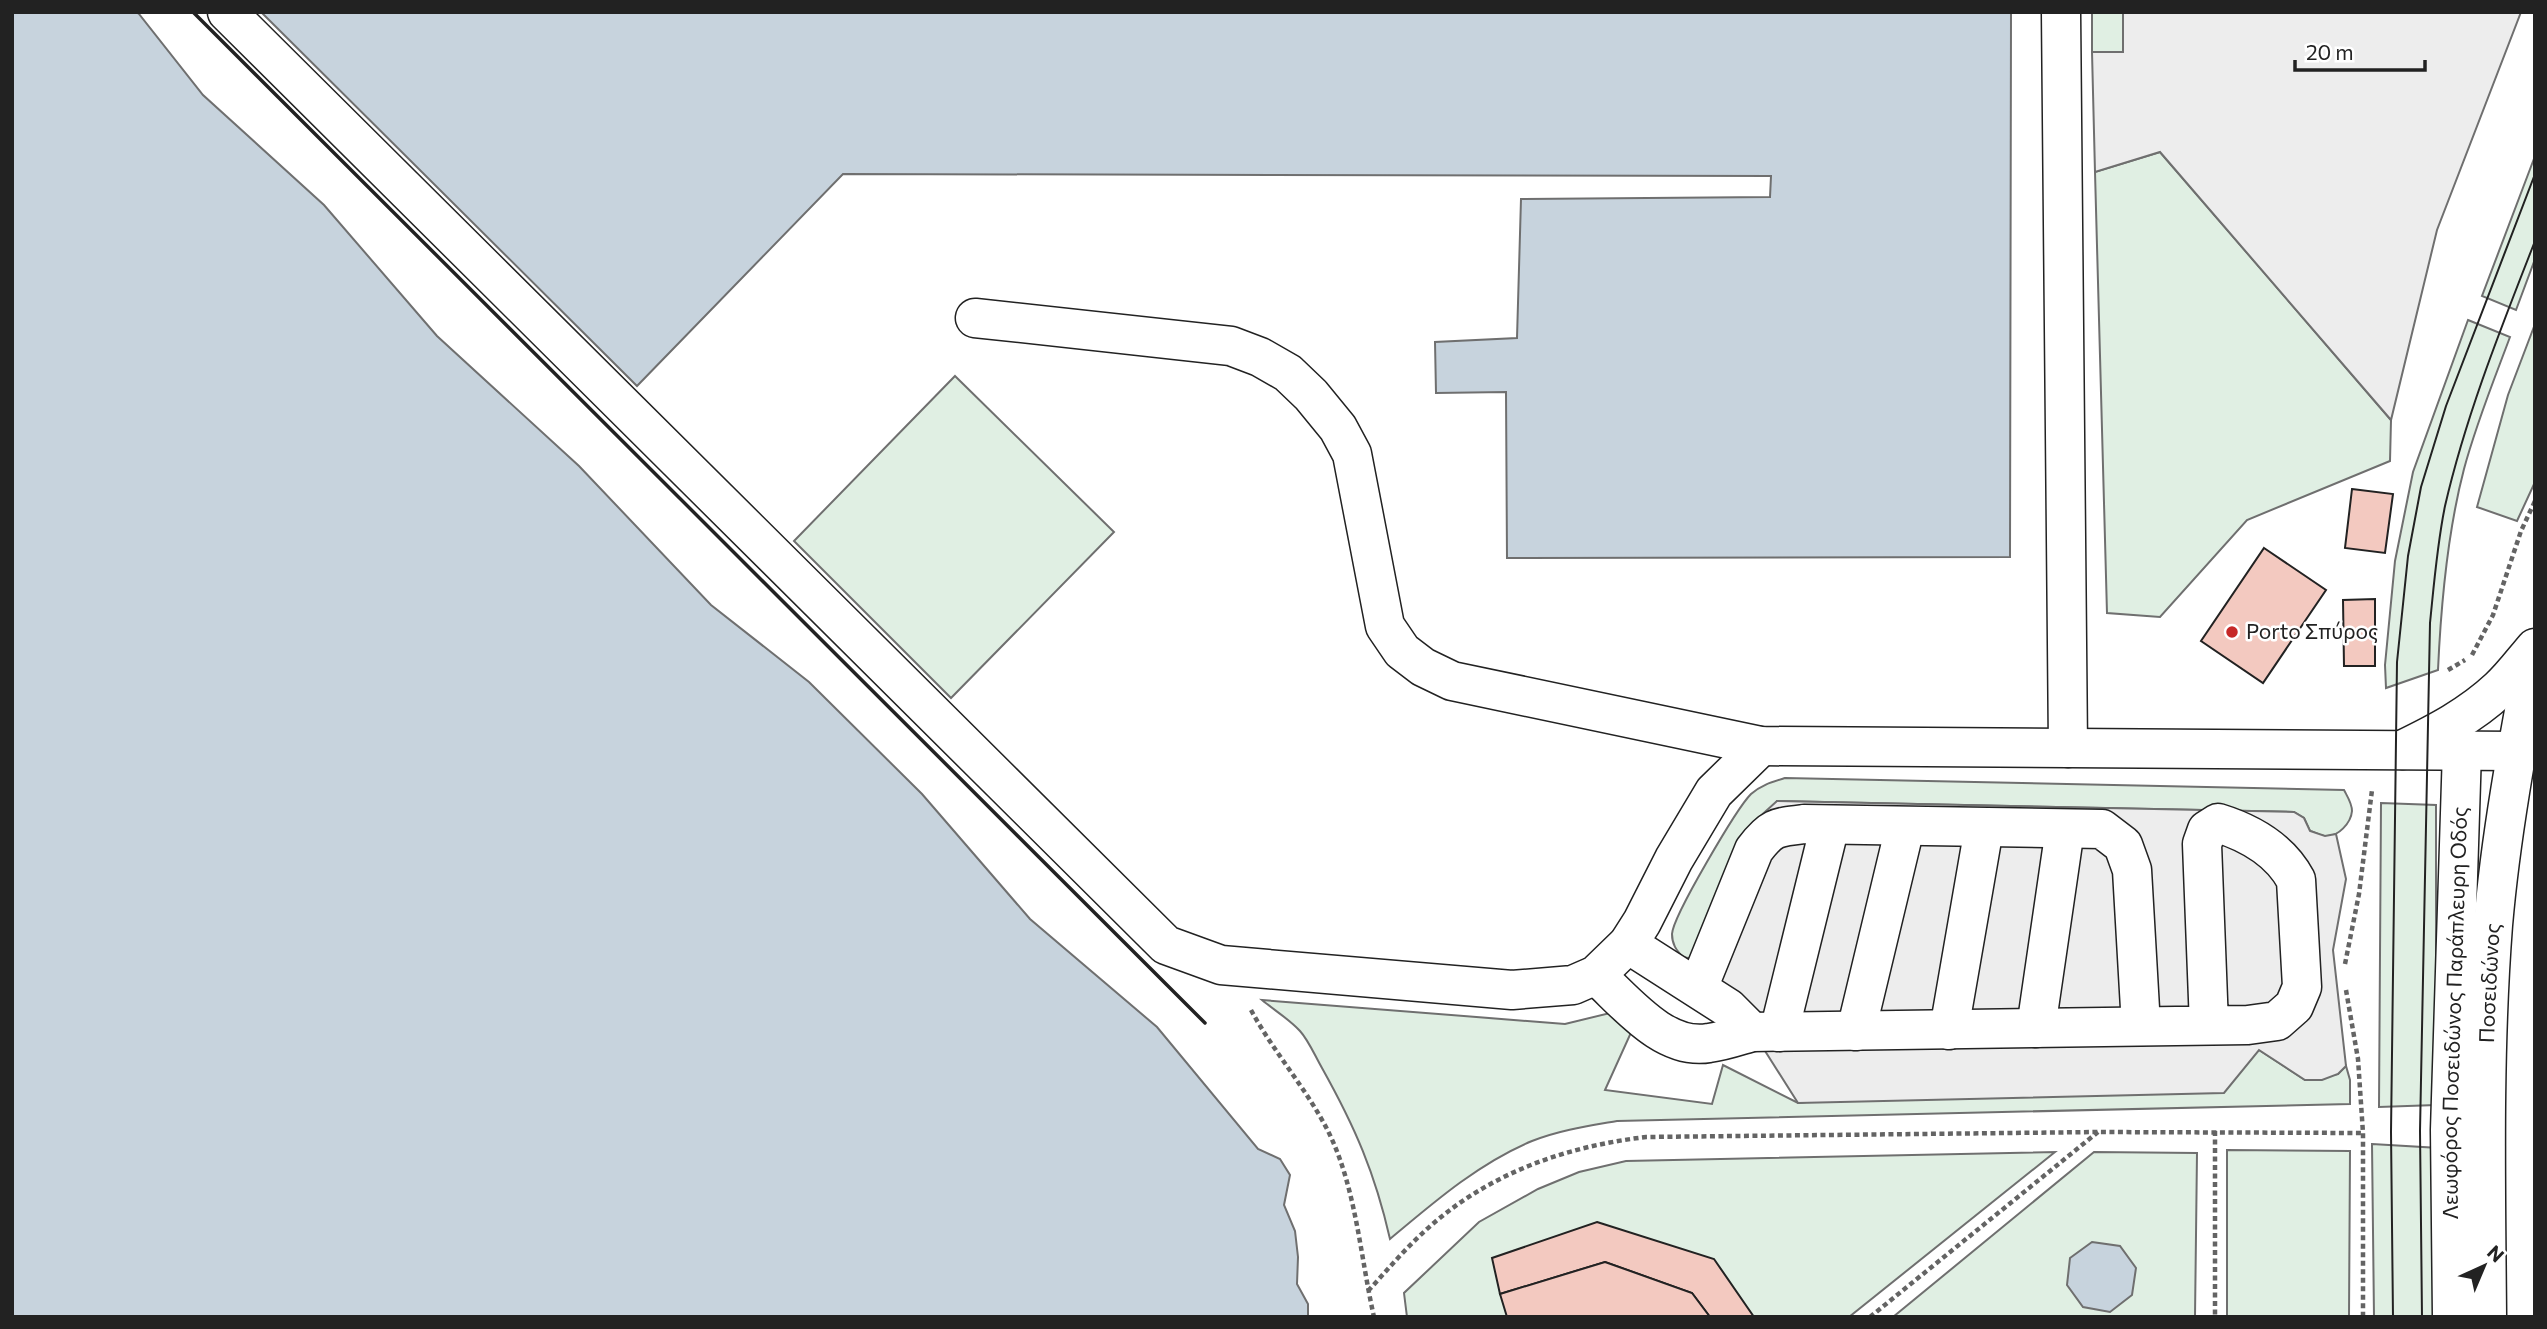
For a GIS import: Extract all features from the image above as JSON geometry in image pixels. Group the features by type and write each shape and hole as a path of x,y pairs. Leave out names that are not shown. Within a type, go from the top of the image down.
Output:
{"main road":[{"path":"227,12 1166,946 1221,965 1512,990 1573,985 1596,975 1628,944 1714,792 1761,746"},
{"path":"2061,12 2068,748"},
{"path":"975,318 1231,346 1288,373 1311,394 1338,428 1352,454 1385,626 1402,651 1423,667 1452,681 1761,746 2526,751"},
{"path":"2402,750 2437,734 2476,709 2500,688 2535,650"},
{"name":"Ποσειδώνος","path":"2487,1317 2488,1005 2493,924 2503,832 2526,751 2535,650"},
{"name":"Λεωφόρος Ποσειδώνος Παράπλευρη Οδός","path":"2452,1317 2450,1130 2462,750"},
{"path":"1596,975 1658,1030 1672,1040 1685,1043 1707,1044 1765,1032 2248,1025 2277,1021 2294,1006 2302,987 2296,880 2275,853 2256,839 2218,823 2207,830 2202,844 2209,1025"},
{"path":"1765,1032 1830,825"},
{"path":"1698,988 1754,850 1766,834 1776,827 1830,825 2102,829 2123,845 2132,870 2141,1026"},
{"path":"1856,1031 1905,827"},
{"path":"1949,1030 1984,828"},
{"path":"2036,1028 2065,829"},
{"path":"1628,944 1765,1032"}],"path":[{"path":"2448,670 2471,657 2487,625 2535,500"},
{"path":"2343,973 2360,894 2373,787"},
{"path":"2345,986 2358,1059 2363,1133 2363,1317"},
{"path":"1261,1028 1327,1129 1338,1155 1349,1193 1374,1317"},
{"path":"1368,1291 1418,1237 1478,1191 1546,1158 1595,1144 1646,1137 2214,1131 2363,1133"},
{"path":"2214,1131 2215,1317"},
{"path":"1870,1317 2098,1132"}],"green space":[{"path":"2092,12 2123,12 2123,52 2092,52"},
{"path":"2160,152 2391,420 2390,461 2247,520 2160,617 2107,613 2095,172"},
{"path":"2535,156 2535,259 2516,310 2482,296"},
{"path":"2468,320 2510,337 2474,435 2458,494 2446,569 2438,670 2386,688 2385,665 2395,561 2413,472"},
{"path":"2535,324 2535,482 2517,521 2477,507 2508,395"},
{"path":"955,376 1114,532 951,698 794,541"},
{"path":"1785,778 2344,790 2352,811 2343,828 2331,836 2326,836 2310,831 2304,818 2294,812 1777,801 1693,959 1683,957 1675,947 1672,934 1683,906 1707,862 1751,794 1763,786"},
{"path":"2381,803 2436,805 2436,1105 2379,1107"},
{"path":"1262,1000 1565,1024 1610,1013 1634,1026 1605,1090 1712,1104 1723,1065 1798,1103 2259,1050 2305,1080 2338,1074 2346,1066 2350,1080 2350,1104 1617,1121 1553,1134 1512,1150 1458,1184 1390,1239 1371,1171 1334,1090 1303,1035"},
{"path":"2372,1144 2439,1148 2440,1317 2374,1317"},
{"path":"2227,1150 2350,1151 2349,1317 2227,1317"},
{"path":"2055,1152 1849,1317 1407,1317 1404,1293 1479,1222 1538,1189 1579,1172 1626,1161"},
{"path":"2094,1152 2197,1153 2195,1317 1893,1317"}],"shaded area":[{"path":"12,12 139,14 203,95 324,205 437,336 579,466 711,605 809,682 922,794 1030,919 1157,1027 1258,1149 1280,1159 1290,1175 1284,1205 1295,1231 1297,1284 1308,1304 1308,1317 12,1317"},
{"path":"261,12 2011,12 2010,557 1507,558 1506,392 1436,393 1435,342 1517,338 1521,199 1770,197 1771,176 843,174 637,386"},
{"path":"2123,12 2521,12 2437,230 2391,420 2160,152 2095,172 2092,52 2123,52"},
{"path":"1777,801 2294,812 2304,818 2310,831 2325,836 2336,834 2346,879 2333,950 2346,1066 2338,1074 2322,1080 2305,1080 2259,1050 2224,1093 1798,1103 1703,953 1756,820"},
{"path":"2092,1242 2120,1246 2136,1268 2132,1295 2110,1312 2083,1307 2067,1285 2070,1258"}],"building":[{"path":"2352,489 2393,494 2385,553 2345,548"},
{"path":"2264,548 2326,590 2263,683 2201,641"},
{"path":"2375,599 2375,666 2344,666 2343,600"},
{"path":"1597,1222 1714,1259 1754,1317 1710,1317 1692,1293 1605,1262 1500,1294 1492,1258"},
{"path":"1605,1262 1692,1293 1710,1317 1507,1317 1500,1294"}],"tram line":[{"path":"2393,1317 2391,1132 2397,662 2408,556 2421,487 2446,406 2535,174"},
{"path":"2422,1317 2420,1131 2430,623 2434,579 2445,506 2463,438 2535,241"}],"wall":[{"path":"193,12 1205,1023"}],"place":[{"name":"Porto Σπύρος","path":"2232,632"}]}
